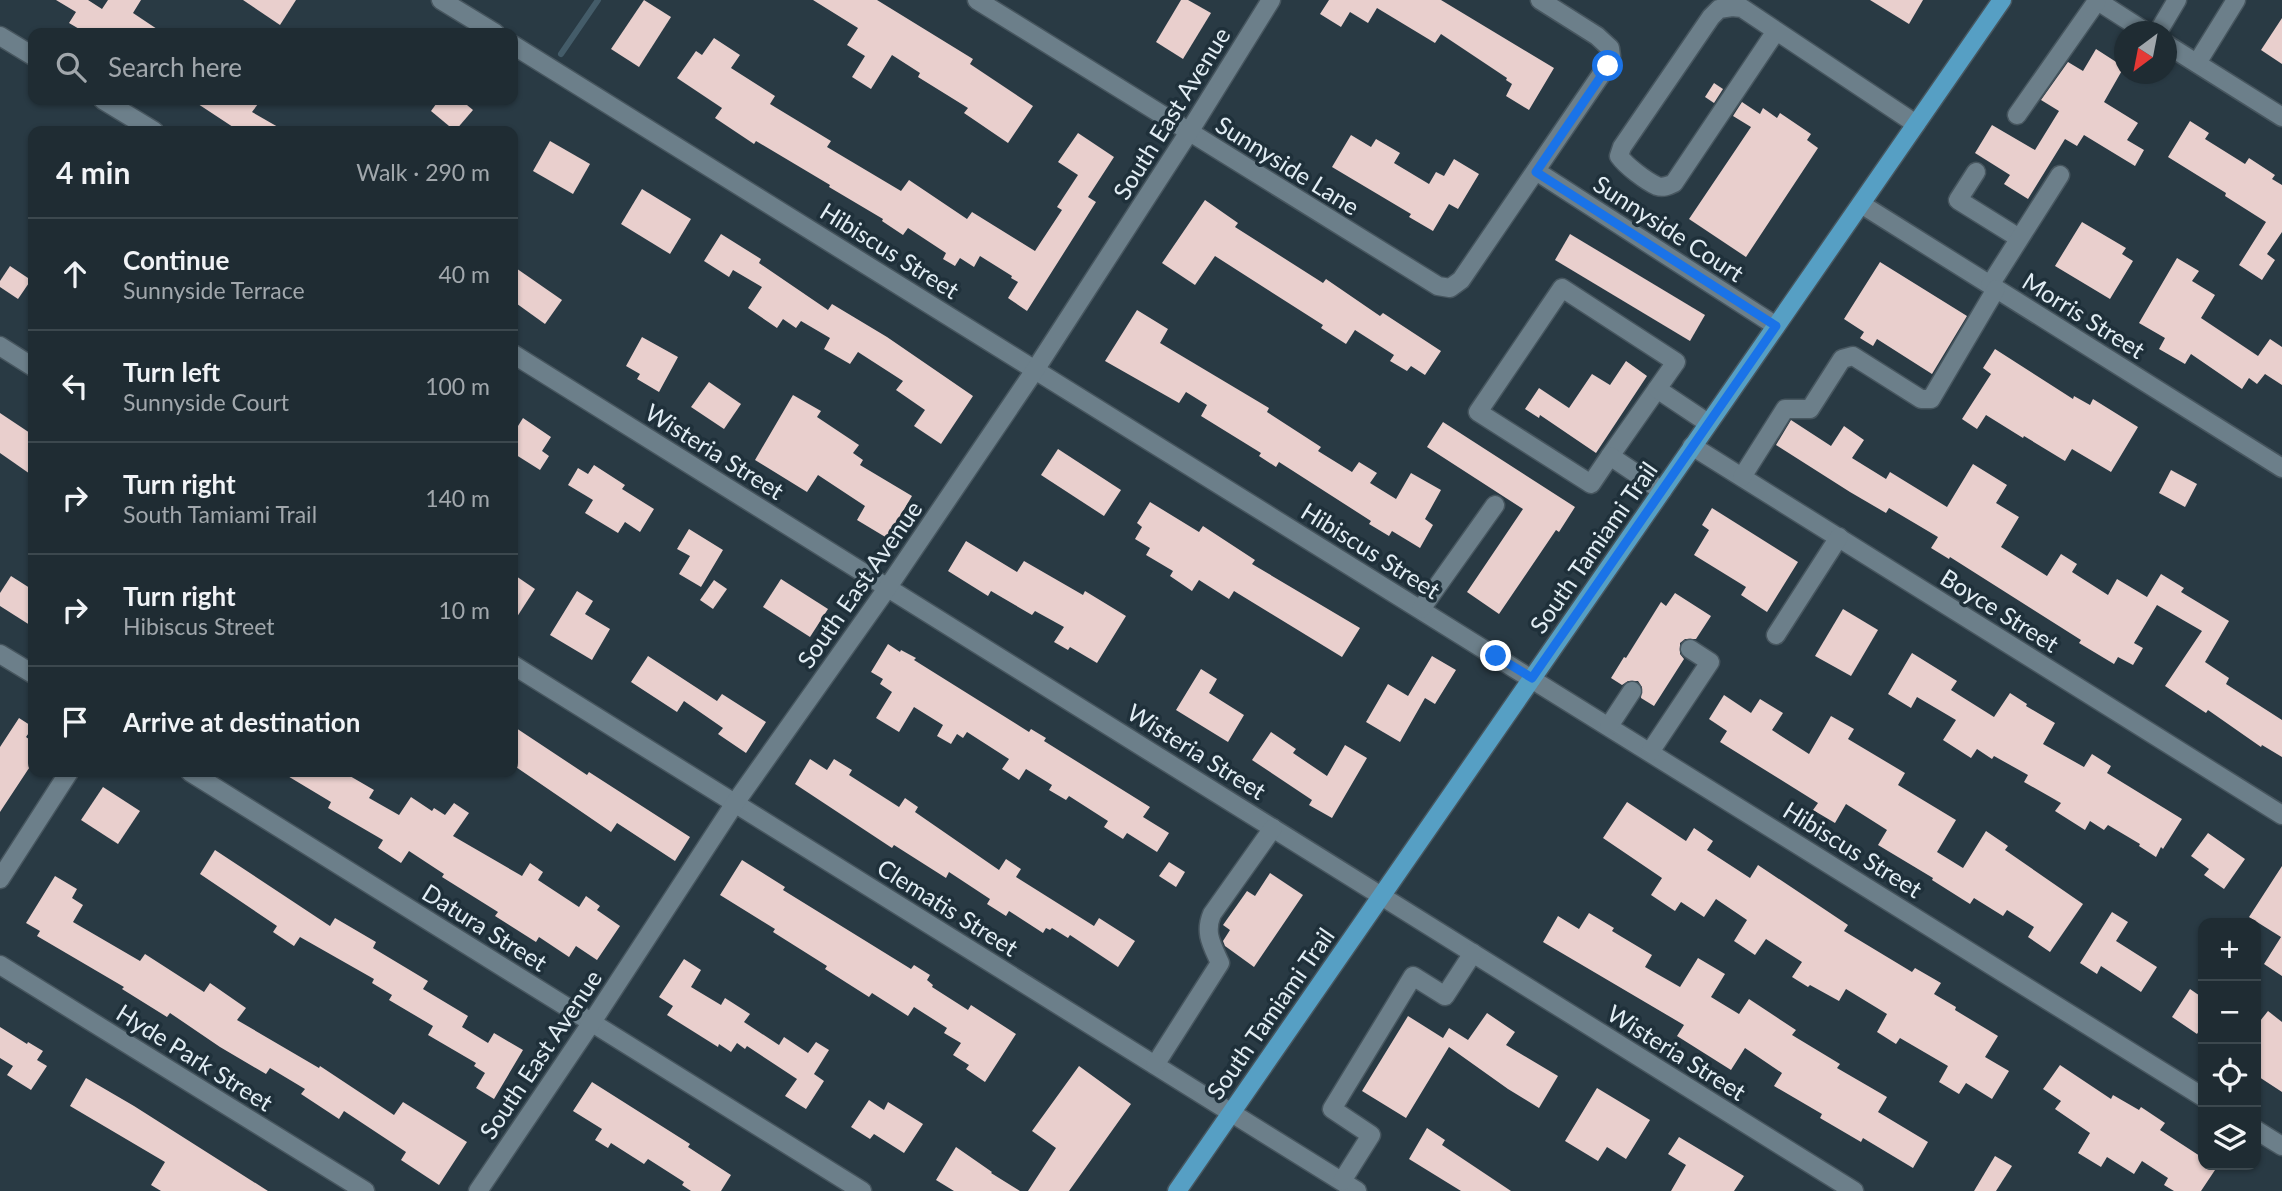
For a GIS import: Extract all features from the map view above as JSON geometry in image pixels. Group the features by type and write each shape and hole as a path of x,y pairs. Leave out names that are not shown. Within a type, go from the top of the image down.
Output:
{"main road":[{"name":"South Tamiami Trail","path":"1177,1191 2002,0"}],"street":[{"path":"441,0 487,28"},
{"name":"Sunnyside Lane","path":"977,0 1438,286 1450,288 1461,280 1608,66 1611,48 1597,36 1540,0"},
{"name":"South East Avenue","path":"478,1191 735,803 888,587 1035,370 1271,0"},
{"path":"2165,21 2177,0"},
{"path":"2197,64 2236,0"},
{"path":"2017,115 2096,1 2128,21"},
{"path":"1776,31 1674,183 1667,187 1658,186 1619,156 1622,147 1711,17 1719,9 1732,7 1742,8 1916,124"},
{"path":"0,36 28,53"},
{"name":"Hibiscus Street","path":"518,48 2198,1094"},
{"path":"2177,51 2282,117"},
{"path":"111,105 146,126"},
{"name":"Sunnyside Court","path":"1536,172 1776,326"},
{"path":"1976,172 1958,200 2019,238"},
{"path":"1742,477 1784,409 1810,409 1842,359 1853,356 1922,399 1931,399 2019,238 2060,175"},
{"name":"Morris Street","path":"1861,204 2282,468"},
{"path":"1562,288 1676,362 1657,389 1591,484 1478,412 1562,288"},
{"path":"0,346 28,364"},
{"name":"Wisteria Street","path":"518,357 1854,1191"},
{"path":"1657,389 1708,424"},
{"name":"Boyce Street","path":"1692,446 2282,815"},
{"path":"1610,456 1662,491"},
{"path":"1421,609 1495,505"},
{"path":"1776,635 1839,537"},
{"path":"1650,752 1710,662 1690,649"},
{"path":"0,654 28,671"},
{"name":"Clematis Street","path":"518,668 1357,1191"},
{"path":"1609,726 1632,691"},
{"path":"0,879 66,777"},
{"name":"Datura Street","path":"198,777 862,1191"},
{"path":"1155,1065 1220,963 1211,942 1208,925 1212,914 1273,828"},
{"path":"1342,1181 1371,1135 1332,1109 1413,976 1446,996 1473,953"},
{"name":"Hyde Park Street","path":"0,965 365,1191"},
{"path":"2261,1133 2282,1146"}],"building":[{"path":"56,0 88,0 102,9 108,0 141,0 133,13 156,28 78,28 69,23 76,12"},
{"path":"243,0 296,0 280,25"},
{"path":"644,0 671,17 639,67 611,49"},
{"path":"813,0 877,0 973,59 970,64 1033,106 1008,143 964,113 968,108 918,77 920,73 892,55 871,89 852,77 865,56 847,45 858,28"},
{"path":"1181,0 1188,0 1211,13 1183,59 1156,42"},
{"path":"1329,0 1441,0 1554,68 1529,110 1506,96 1512,84 1507,78 1441,34 1435,43 1377,8 1368,23 1350,12 1341,27 1320,14"},
{"path":"1870,0 1923,0 1909,24"},
{"path":"2282,18 2282,64 2261,50"},
{"path":"714,38 740,55 731,68 775,96 770,104 831,141 827,147 901,191 909,180 967,219 972,212 1035,251 1062,210 1057,207 1078,175 1058,162 1078,133 1114,157 1088,197 1096,202 1027,311 1008,298 1018,282 980,256 974,267 960,258 955,266 943,259 946,253 908,228 903,235 882,221 883,219 829,187 830,185 756,141 754,144 715,118 722,108 677,78 696,51 702,55"},
{"path":"2096,49 2114,61 2114,84 2104,102 2138,123 2127,140 2144,150 2135,166 2084,135 2077,146 2065,139 2028,199 2004,184 2010,175 1975,153 1992,125 2035,150 2059,111 2041,100 2068,62 2083,71"},
{"path":"1714,83 1723,89 1714,103 1705,97"},
{"path":"1742,102 1760,114 1763,108 1777,118 1780,113 1811,134 1807,140 1818,148 1746,257 1689,219 1751,127 1733,116"},
{"path":"200,105 257,105 252,112 276,126 231,126"},
{"path":"435,105 467,105 473,110 459,126 449,126 431,111"},
{"path":"2190,121 2209,133 2205,139 2245,164 2249,158 2275,175 2272,179 2282,185 2282,232 2267,254 2275,260 2262,280 2239,265 2266,222 2168,157"},
{"path":"1351,135 1371,147 1376,139 1400,153 1394,163 1429,184 1436,172 1444,176 1454,159 1479,174 1458,209 1449,204 1433,231 1409,217 1411,214 1332,167"},
{"path":"550,141 590,164 573,194 533,171"},
{"path":"642,189 691,219 670,254 621,224"},
{"path":"1205,200 1238,223 1235,227 1323,283 1326,279 1380,316 1383,313 1441,351 1425,375 1411,366 1407,371 1390,361 1394,355 1355,330 1346,344 1321,328 1323,325 1215,256 1195,285 1162,263"},
{"path":"2082,222 2126,248 2122,254 2133,261 2110,299 2055,266"},
{"path":"721,234 761,259 759,263 828,310 832,304 887,337 973,396 941,444 914,426 925,410 896,390 903,381 858,352 850,364 824,349 830,338 801,321 796,328 783,319 777,328 748,308 762,287 733,270 729,277 704,261"},
{"path":"1570,234 1705,315 1690,341 1555,260"},
{"path":"2177,258 2199,271 2192,281 2215,295 2201,318 2258,356 2270,339 2282,347 2282,385 2265,374 2257,384 2249,378 2242,389 2191,354 2185,364 2159,349 2165,338 2139,323"},
{"path":"1880,262 1967,316 1932,374 1877,339 1873,346 1860,338 1864,332 1844,319"},
{"path":"10,266 28,278 28,284 18,299 0,287 0,281"},
{"path":"518,269 562,300 545,324 518,305"},
{"path":"1137,310 1168,329 1160,343 1269,408 1267,412 1321,447 1318,451 1352,472 1359,462 1377,473 1370,483 1396,499 1411,473 1441,490 1425,519 1433,525 1420,548 1392,531 1389,536 1369,524 1371,521 1279,462 1276,467 1259,456 1261,453 1201,416 1207,405 1186,392 1179,403 1105,361"},
{"path":"642,337 678,357 659,392 637,379 640,374 626,366"},
{"path":"1995,349 2073,399 2074,396 2090,405 2093,399 2138,427 2111,472 2072,449 2065,461 1986,415 1977,429 1962,419 1991,374 1983,368"},
{"path":"1626,361 1647,376 1596,453 1540,415 1539,418 1525,409 1539,388 1569,408 1592,374 1610,385"},
{"path":"709,382 741,404 724,429 691,407"},
{"path":"793,395 821,411 817,417 859,445 853,453 863,460 860,465 912,496 887,538 857,520 865,506 818,475 807,492 755,460"},
{"path":"0,413 28,432 28,473 0,453"},
{"path":"523,418 551,437 542,451 549,456 540,470 518,456 518,426"},
{"path":"1791,420 1831,446 1844,426 1864,440 1852,458 1886,479 1890,472 1947,507 1973,464 2007,485 1996,503 2019,517 2001,547 2047,576 2061,554 2077,564 2072,572 2108,595 2117,579 2147,597 2161,574 2184,588 2181,592 2229,621 2205,662 2229,678 2226,684 2282,720 2282,757 2262,745 2261,747 2208,710 2206,713 2165,686 2202,631 2157,605 2134,643 2143,648 2133,665 2118,657 2114,664 2079,643 2081,640 1950,557 1949,559 1931,548 1938,537 1889,508 1886,513 1776,445"},
{"path":"1443,422 1575,507 1559,532 1556,530 1499,614 1467,592 1523,509 1427,447"},
{"path":"1058,449 1121,490 1104,516 1041,475"},
{"path":"594,465 625,485 622,489 654,509 640,532 625,522 618,533 585,513 593,500 568,485 578,468 588,474"},
{"path":"2171,470 2197,484 2185,507 2159,493"},
{"path":"1150,502 1199,532 1203,526 1255,560 1252,564 1360,628 1342,657 1234,591 1229,599 1199,580 1192,591 1170,576 1173,571 1146,555 1150,548 1135,539 1142,527 1137,523"},
{"path":"1712,508 1798,562 1767,612 1741,595 1746,587 1694,555 1709,530 1702,525"},
{"path":"689,529 723,550 701,587 679,574 690,556 677,549"},
{"path":"966,541 1017,572 1024,561 1083,595 1085,591 1126,616 1097,663 1070,647 1068,650 1054,642 1064,627 1035,611 1032,615 991,591 988,596 948,571"},
{"path":"11,576 28,587 28,624 0,606 0,593"},
{"path":"518,577 535,589 518,615"},
{"path":"781,579 828,609 810,637 763,607"},
{"path":"714,580 727,589 713,609 700,600"},
{"path":"577,591 593,601 585,614 610,629 592,660 550,635"},
{"path":"1675,593 1711,616 1696,639 1685,639 1680,643 1680,654 1684,659 1654,706 1641,698 1642,687 1638,681 1628,681 1622,685 1611,678 1661,602 1666,606"},
{"path":"1843,609 1878,630 1851,676 1815,656"},
{"path":"888,644 916,658 914,660 1029,732 1031,729 1046,738 1044,741 1150,807 1143,817 1169,833 1157,852 1127,833 1123,839 1104,827 1108,821 1069,796 1066,800 1049,790 1052,785 1026,769 1019,780 1002,769 1009,759 967,732 963,738 957,734 951,744 937,736 943,725 914,707 899,732 876,718 892,692 880,684 883,679 871,672"},
{"path":"1912,653 1957,681 1951,690 1994,717 2010,693 2055,723 2043,744 2084,767 2092,754 2111,766 2107,773 2182,819 2163,849 2161,847 2156,857 2108,825 2104,830 2090,821 2085,830 2055,811 2061,803 2024,782 2028,775 1977,749 1971,758 1943,740 1956,720 1917,697 1911,708 1888,694"},
{"path":"648,656 717,701 722,694 766,722 746,753 718,734 723,728 684,701 677,712 631,682"},
{"path":"1432,656 1456,670 1435,704 1425,698 1400,742 1366,722 1388,684 1408,696"},
{"path":"1201,669 1217,679 1209,693 1244,715 1228,742 1176,710"},
{"path":"1724,695 1751,713 1760,699 1783,713 1772,730 1809,754 1831,716 1854,729 1848,739 1905,773 1898,785 1956,820 1937,852 1963,868 1986,831 2008,846 2005,850 2083,904 2050,952 2028,937 2034,927 2007,910 2003,916 1974,898 1970,904 1878,845 1887,830 1846,804 1835,823 1813,810 1818,803 1720,742 1727,731 1709,719"},
{"path":"19,718 28,724 28,770 0,812 0,747"},
{"path":"518,729 587,775 589,772 690,837 675,861 617,823 611,832 518,768"},
{"path":"1271,732 1296,749 1293,753 1327,776 1345,745 1367,758 1332,818 1309,805 1312,800 1252,760"},
{"path":"810,759 827,770 834,759 852,770 849,775 899,807 905,798 918,807 915,812 999,870 1006,859 1021,869 1016,877 1094,926 1099,918 1135,941 1118,967 1070,935 1068,938 1052,928 1046,928 1043,933 1009,911 1006,916 987,904 990,899 949,872 946,878 894,845 892,848 795,784"},
{"path":"289,777 352,777 374,790 369,798 399,815 411,797 432,811 434,808 445,815 454,803 469,813 453,836 522,876 530,863 543,872 538,880 579,907 586,896 600,906 597,910 620,926 597,960 576,946 569,957 539,937 536,942 495,916 498,912 442,877 444,874 409,851 401,863 378,848 383,840 328,808 331,802"},
{"path":"103,787 140,811 118,844 81,820"},
{"path":"1627,802 1686,841 1694,828 1713,841 1707,850 1750,878 1758,865 1848,925 1844,931 1912,972 1915,968 1941,983 1934,994 1998,1036 1985,1057 2009,1071 1992,1099 1966,1083 1959,1094 1939,1082 1948,1066 1900,1038 1896,1044 1877,1032 1887,1014 1846,989 1839,1001 1810,985 1808,987 1792,977 1802,962 1766,939 1755,955 1734,941 1747,920 1716,899 1704,917 1681,902 1675,911 1651,895 1662,878 1603,838"},
{"path":"2208,833 2245,859 2224,889 2204,875 2209,869 2191,856"},
{"path":"215,850 330,926 335,918 376,942 373,948 428,981 423,989 468,1016 462,1027 488,1043 494,1033 523,1050 494,1099 476,1088 485,1073 474,1066 476,1063 428,1035 433,1026 389,1000 392,995 372,983 374,979 300,937 294,946 273,932 277,926 200,874"},
{"path":"742,860 785,887 783,890 911,969 914,965 930,975 927,980 932,987 968,1010 971,1005 1016,1034 985,1082 966,1069 969,1065 953,1055 961,1043 944,1033 947,1028 914,1007 908,1016 872,993 869,997 825,969 827,966 773,932 775,929 720,895"},
{"path":"1169,862 1185,872 1176,887 1159,876"},
{"path":"2282,866 2282,976 2264,964 2281,937 2261,924 2261,918 2249,917"},
{"path":"1270,873 1303,895 1254,967 1225,946 1223,941 1230,930 1223,925 1247,891 1255,896"},
{"path":"55,876 77,889 72,898 83,905 73,922 140,961 145,954 204,992 210,983 246,1008 237,1020 319,1068 320,1066 394,1115 403,1102 467,1142 439,1185 401,1160 406,1152 344,1111 339,1119 301,1094 305,1089 270,1068 266,1074 170,1013 167,1017 122,989 124,987 37,936 40,931 26,923"},
{"path":"2112,912 2128,922 2116,941 2157,967 2141,992 2101,966 2097,974 2080,963"},
{"path":"1589,913 1614,928 1612,931 1652,955 1645,967 1680,987 1698,958 1725,974 1711,997 1739,1014 1749,999 1796,1030 1792,1035 1840,1064 1837,1068 1887,1097 1878,1112 1928,1142 1913,1168 1863,1138 1861,1142 1820,1118 1822,1114 1774,1086 1782,1073 1745,1048 1731,1070 1677,1036 1684,1025 1543,942 1558,916 1579,929"},
{"path":"684,959 701,970 691,987 721,1005 725,998 750,1014 744,1022 779,1045 784,1037 808,1053 816,1042 829,1050 814,1074 824,1081 806,1109 785,1096 797,1079 747,1046 745,1049 737,1043 731,1052 719,1044 718,1047 667,1015 673,1006 659,997"},
{"path":"2190,989 2198,995 2197,1034 2172,1017"},
{"path":"2268,1011 2282,1022 2282,1092 2261,1078 2261,1020"},
{"path":"1487,1013 1515,1032 1506,1045 1558,1076 1539,1108 1449,1047 1406,1118 1362,1091 1408,1016 1443,1038 1449,1028 1468,1040"},
{"path":"0,1027 43,1051 37,1060 47,1066 31,1090 7,1075 13,1066 0,1058"},
{"path":"2060,1065 2111,1099 2113,1095 2139,1110 2141,1107 2165,1123 2160,1130 2198,1155 2198,1170 2215,1170 2201,1191 2174,1191 2164,1185 2168,1178 2142,1161 2134,1174 2107,1157 2101,1167 2078,1153 2090,1133 2055,1109 2061,1101 2043,1089"},
{"path":"1079,1066 1131,1104 1069,1191 1028,1191 1056,1148 1032,1131"},
{"path":"86,1078 268,1191 161,1191 151,1185 165,1162 70,1106"},
{"path":"592,1082 690,1144 688,1147 731,1175 721,1191 691,1191 682,1185 684,1182 648,1159 644,1164 611,1143 608,1148 595,1140 602,1129 573,1111"},
{"path":"1597,1088 1650,1120 1626,1159 1607,1147 1598,1161 1565,1141"},
{"path":"869,1100 884,1110 888,1102 923,1124 904,1153 874,1134 870,1139 851,1127"},
{"path":"1427,1128 1445,1140 1442,1145 1511,1191 1461,1191 1409,1159"},
{"path":"1679,1137 1744,1176 1734,1191 1671,1191 1686,1165 1668,1154"},
{"path":"956,1147 1020,1191 954,1191 936,1180"},
{"path":"1995,1156 2012,1166 1996,1191 1974,1191"}],"waterway":[{"path":"561,54 598,0"}],"route":[{"path":"1496,656 1532,678 1776,326 1536,172 1608,66"}]}
